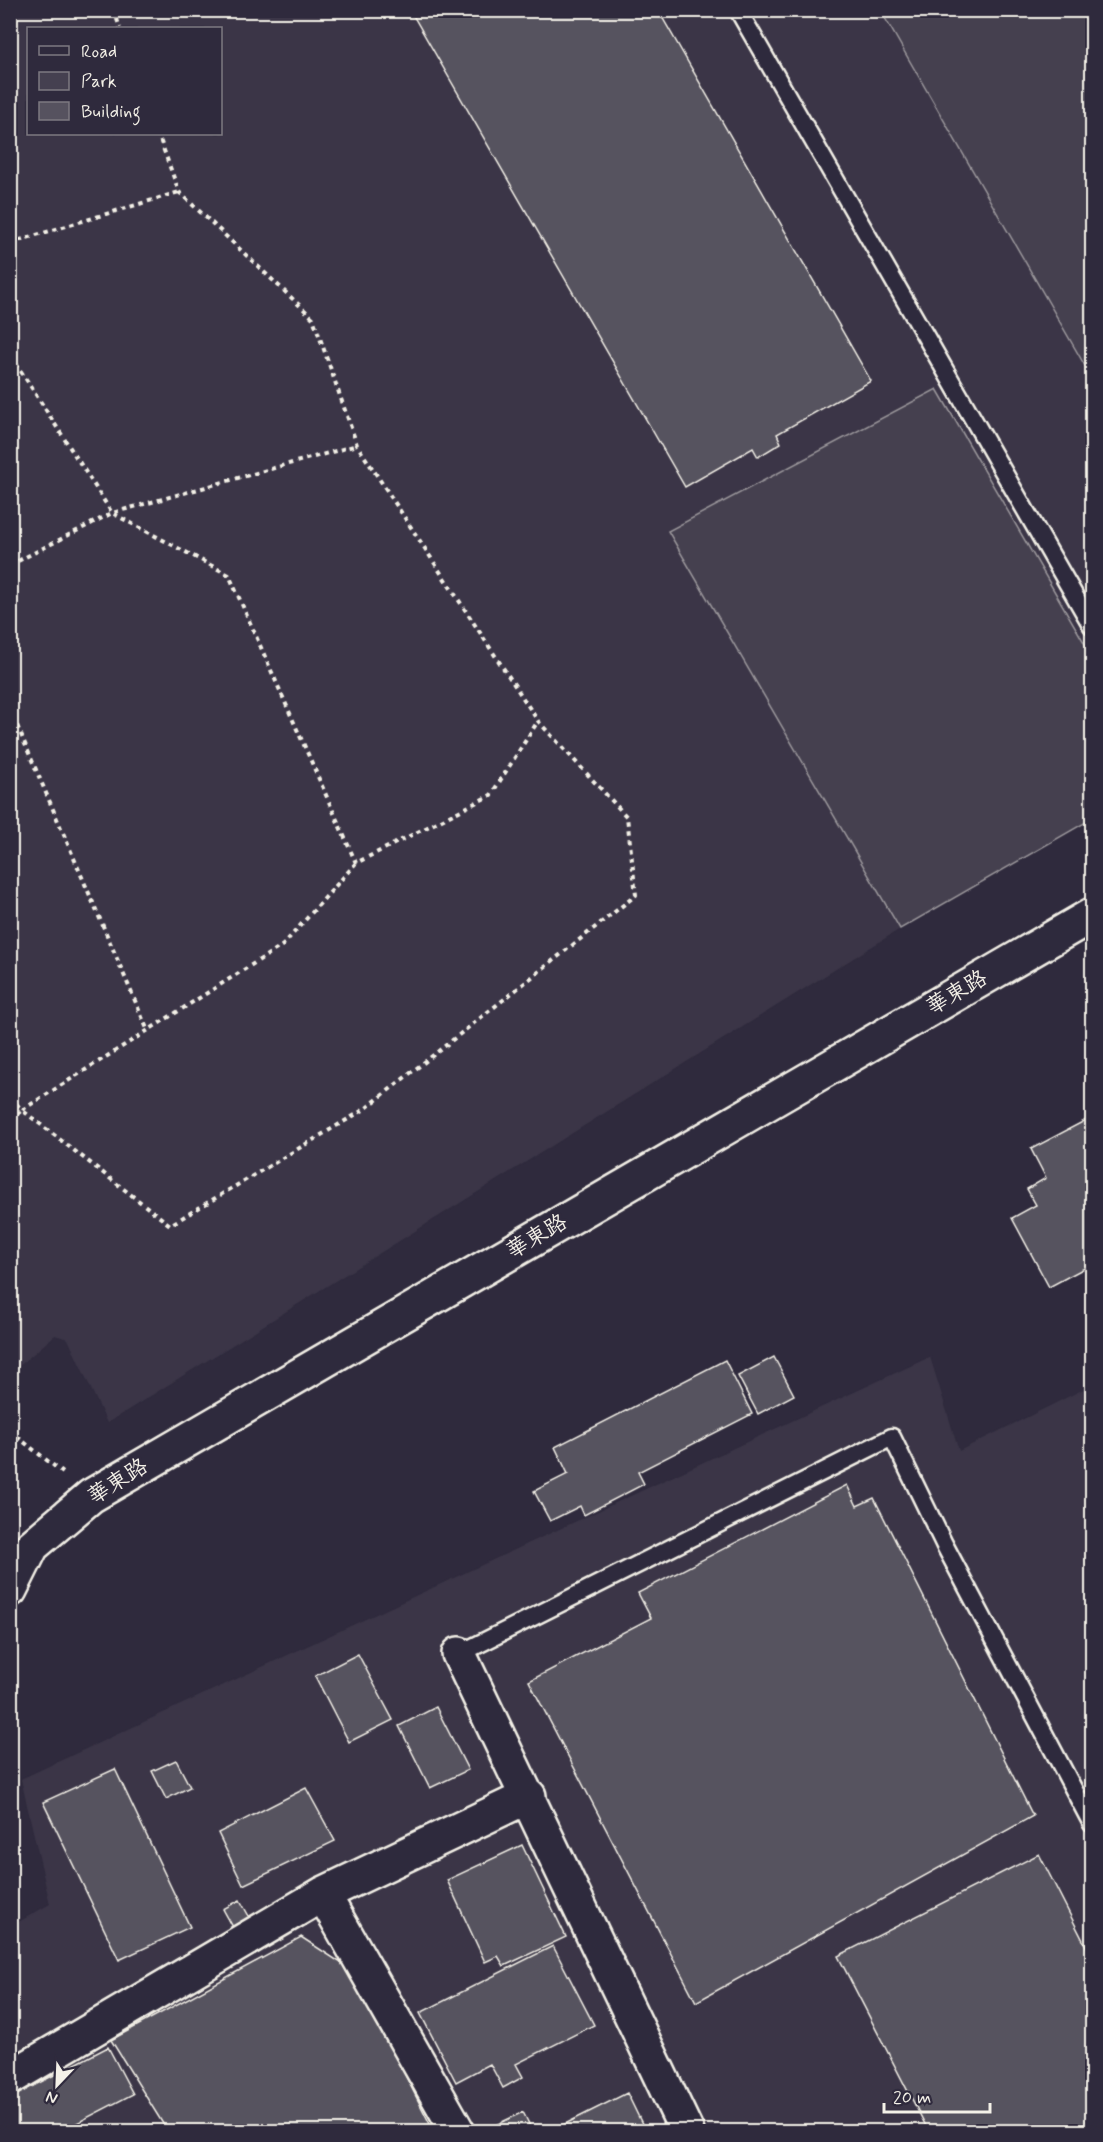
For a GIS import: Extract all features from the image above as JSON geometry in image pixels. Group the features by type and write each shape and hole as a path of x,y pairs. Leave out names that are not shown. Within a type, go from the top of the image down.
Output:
{"street":[{"name":"華東路","path":"10,1590 32,1546 91,1496 1092,915"},
{"path":"459,1654 529,1796 687,2132"},
{"path":"10,2078 323,1894 529,1796"},
{"path":"323,1894 458,2132"}],"lane":[{"path":"738,10 1092,626"},
{"path":"459,1654 892,1437 944,1544 1092,1824"}],"path":[{"path":"114,10 120,27"},
{"path":"10,1097 22,1110 170,1226 365,1109 636,895 627,817 538,721 357,446 313,318 179,192 158,135"},
{"path":"10,243 179,192"},
{"path":"10,337 15,362 112,513 229,575 356,863"},
{"path":"10,565 112,513 357,446"},
{"path":"10,709 148,1030"},
{"path":"10,1120 22,1110 283,945 356,863 491,795 538,721"},
{"path":"10,1431 91,1496"}],"shaded area":[{"path":"11,11 1092,11 1092,825 1086,822 900,929 107,1423 68,1339 55,1335 11,1373"},
{"path":"930,1357 959,1451 1092,1385 1092,2131 11,2131 10,1927 50,1904 21,1779"}],"green space":[{"path":"881,11 1092,11 1092,378"},
{"path":"937,389 1092,656 1092,825 1086,822 900,929 668,531"}],"building":[{"path":"410,10 658,10 871,381 777,434 781,443 758,457 753,448 685,487"},
{"path":"1092,1117 1092,1264 1049,1287 1012,1218 1036,1205 1027,1189 1046,1178 1031,1149"},
{"path":"774,1357 794,1395 758,1414 738,1376"},
{"path":"725,1360 752,1414 638,1472 644,1484 584,1515 580,1506 550,1521 534,1491 568,1474 555,1447"},
{"path":"847,1485 857,1506 874,1498 1033,1816 696,2002 529,1681 651,1618 638,1593"},
{"path":"358,1654 393,1720 349,1742 315,1676"},
{"path":"436,1707 468,1770 430,1788 399,1726"},
{"path":"176,1760 190,1787 166,1799 152,1771"},
{"path":"115,1769 190,1927 119,1960 43,1802"},
{"path":"306,1788 335,1841 243,1885 218,1833"},
{"path":"522,1845 566,1937 504,1966 498,1956 485,1962 447,1880"},
{"path":"1039,1854 1092,1958 1092,2132 929,2132 838,1956"},
{"path":"240,1900 256,1929 239,1938 223,1909"},
{"path":"301,1937 352,1970 434,2132 168,2132 111,2040"},
{"path":"553,1946 594,2025 516,2064 523,2077 503,2088 490,2064 456,2082 420,2013"},
{"path":"108,2047 133,2094 69,2127 71,2132 10,2132 10,2098"},
{"path":"627,2093 646,2132 549,2132"},
{"path":"523,2112 533,2132 491,2132 489,2128"}]}
